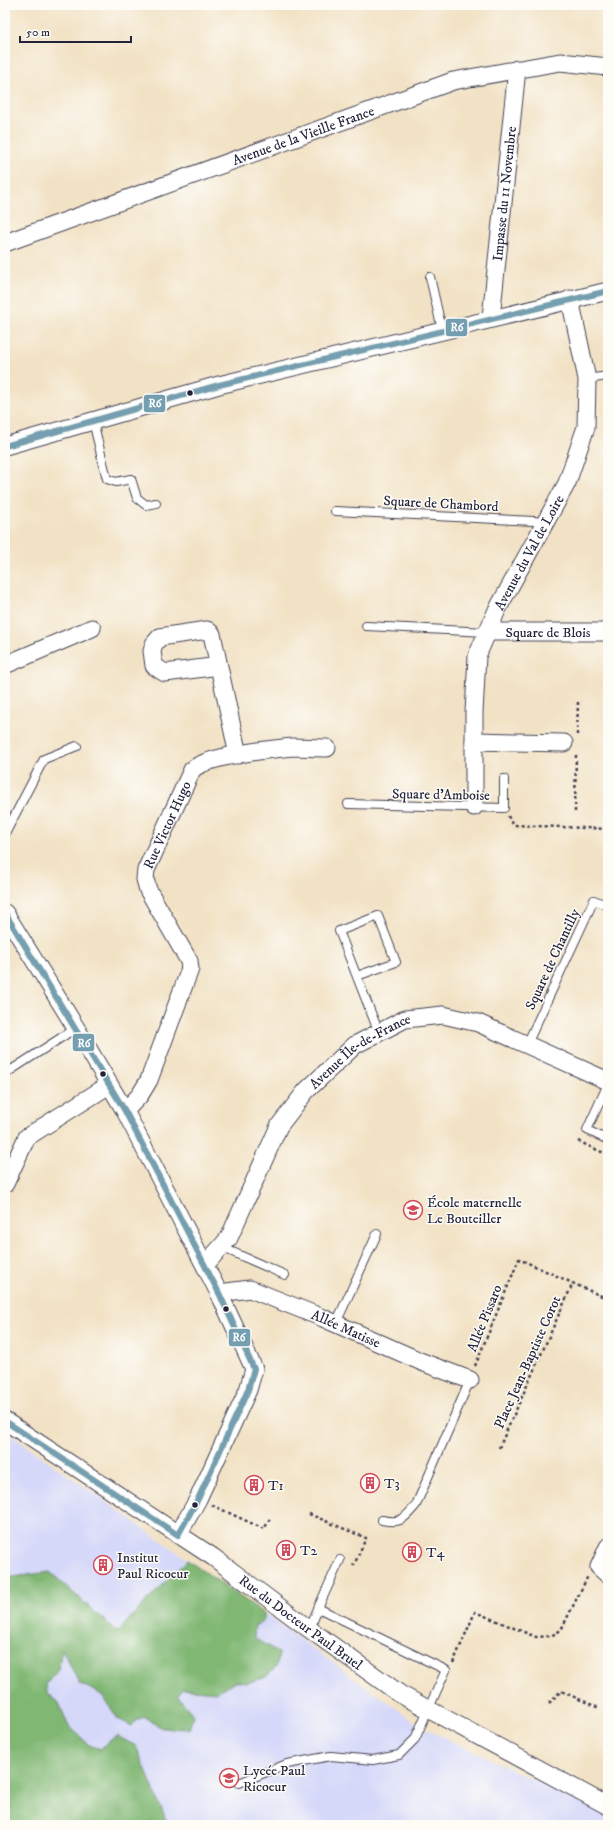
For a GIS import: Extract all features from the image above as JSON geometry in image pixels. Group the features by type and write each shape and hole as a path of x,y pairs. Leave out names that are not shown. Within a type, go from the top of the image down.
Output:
{"street":[{"name":"Avenue de la Vieille France","path":"5,243 453,81 560,62 608,67"},
{"name":"Impasse du 11 Novembre","path":"490,318 517,69"},
{"path":"5,446 219,385 490,318 608,291"},
{"name":"Avenue du Val de Loire","path":"474,807 476,656 497,610 567,483 586,427 587,379 570,299"},
{"path":"5,665 92,628"},
{"name":"Square de Blois","path":"488,632 608,632"},
{"path":"219,666 238,756"},
{"path":"474,741 572,745"},
{"name":"Rue Victor Hugo","path":"125,1111 140,1095 149,1080 190,970 189,961 148,890 145,879 146,870 192,770 206,761 294,747 327,748"},
{"path":"5,913 125,1111 205,1265 254,1369 248,1390 198,1499 178,1535"},
{"name":"Avenue Île-de-France","path":"205,1265 230,1238 279,1126 306,1091 355,1045 405,1019 443,1015 478,1023 608,1081"},
{"path":"5,1184 27,1137 109,1085"},
{"name":"Allée Matisse","path":"219,1293 250,1289 336,1323 422,1362 470,1380"},
{"name":"Rue du Docteur Paul Bruel","path":"5,1421 213,1557 310,1630 400,1694 608,1806"},
{"path":"603,1571 608,1547"}],"lane":[{"path":"430,277 442,330"},
{"path":"587,379 608,376"},
{"path":"93,421 107,479 116,482 131,479 137,498 146,505 156,503"},
{"name":"Square de Chambord","path":"335,511 534,521 545,523"},
{"path":"366,626 488,632"},
{"path":"5,834 44,759 77,746"},
{"name":"Square d'Amboise","path":"348,804 504,808 504,778"},
{"name":"Square de Chantilly","path":"528,1044 594,900 608,906"},
{"path":"357,976 396,962 378,916 339,930 378,1033"},
{"path":"5,1074 76,1028"},
{"path":"608,1084 588,1130 608,1140"},
{"path":"336,1323 377,1234"},
{"path":"221,1247 285,1275"},
{"path":"382,1520 394,1523 405,1518 416,1505 470,1380"},
{"path":"310,1630 318,1608 340,1560"},
{"path":"239,1783 294,1762 332,1756 373,1760 400,1755 415,1739 429,1710 446,1670 318,1608"}],"path":[{"path":"575,812 572,745 578,701"},
{"path":"504,808 513,826 608,829"},
{"path":"578,1141 608,1155"},
{"name":"Allée Pissaro","path":"470,1380 519,1259 572,1283"},
{"path":"572,1283 608,1299"},
{"name":"Place Jean-Baptiste Corot","path":"499,1448 572,1283"},
{"path":"198,1499 264,1530 271,1517"},
{"path":"309,1514 366,1538 354,1565 340,1560"},
{"path":"446,1670 451,1668 476,1612 536,1637 551,1636 561,1630 589,1573 603,1571"},
{"path":"549,1703 561,1692 599,1708"}],"shaded area":[{"name":"Institut Paul Ricoeur","path":"5,1431 264,1613 422,1727 608,1815 608,1825 5,1825"}],"green space":[{"path":"187,1560 264,1613 264,1620 260,1624 255,1625 254,1637 279,1654 276,1668 264,1678 248,1682 235,1681 217,1692 182,1689 178,1696 193,1715 189,1729 162,1728 145,1717 136,1720 132,1726 118,1719 102,1695 79,1683 62,1649 58,1670 46,1684 47,1692 60,1705 68,1725 89,1745 101,1749 106,1743 117,1736 136,1746 168,1825 5,1825 5,1578 50,1572 117,1632"}],"transit line":[{"name":"R6","path":"5,446 219,385 608,291"},
{"name":"R6","path":"5,913 125,1111 219,1293 254,1369 248,1390 198,1499 178,1535 5,1421"}],"place":[{"name":"École maternelle Le Bouteiller","path":"413,1210"},
{"name":"T3","path":"370,1483"},
{"name":"T1","path":"254,1485"},
{"name":"T2","path":"286,1550"},
{"name":"T4","path":"412,1552"},
{"name":"Institut Paul Ricoeur","path":"103,1565"},
{"name":"Lycée Paul Ricoeur","path":"229,1778"}]}
